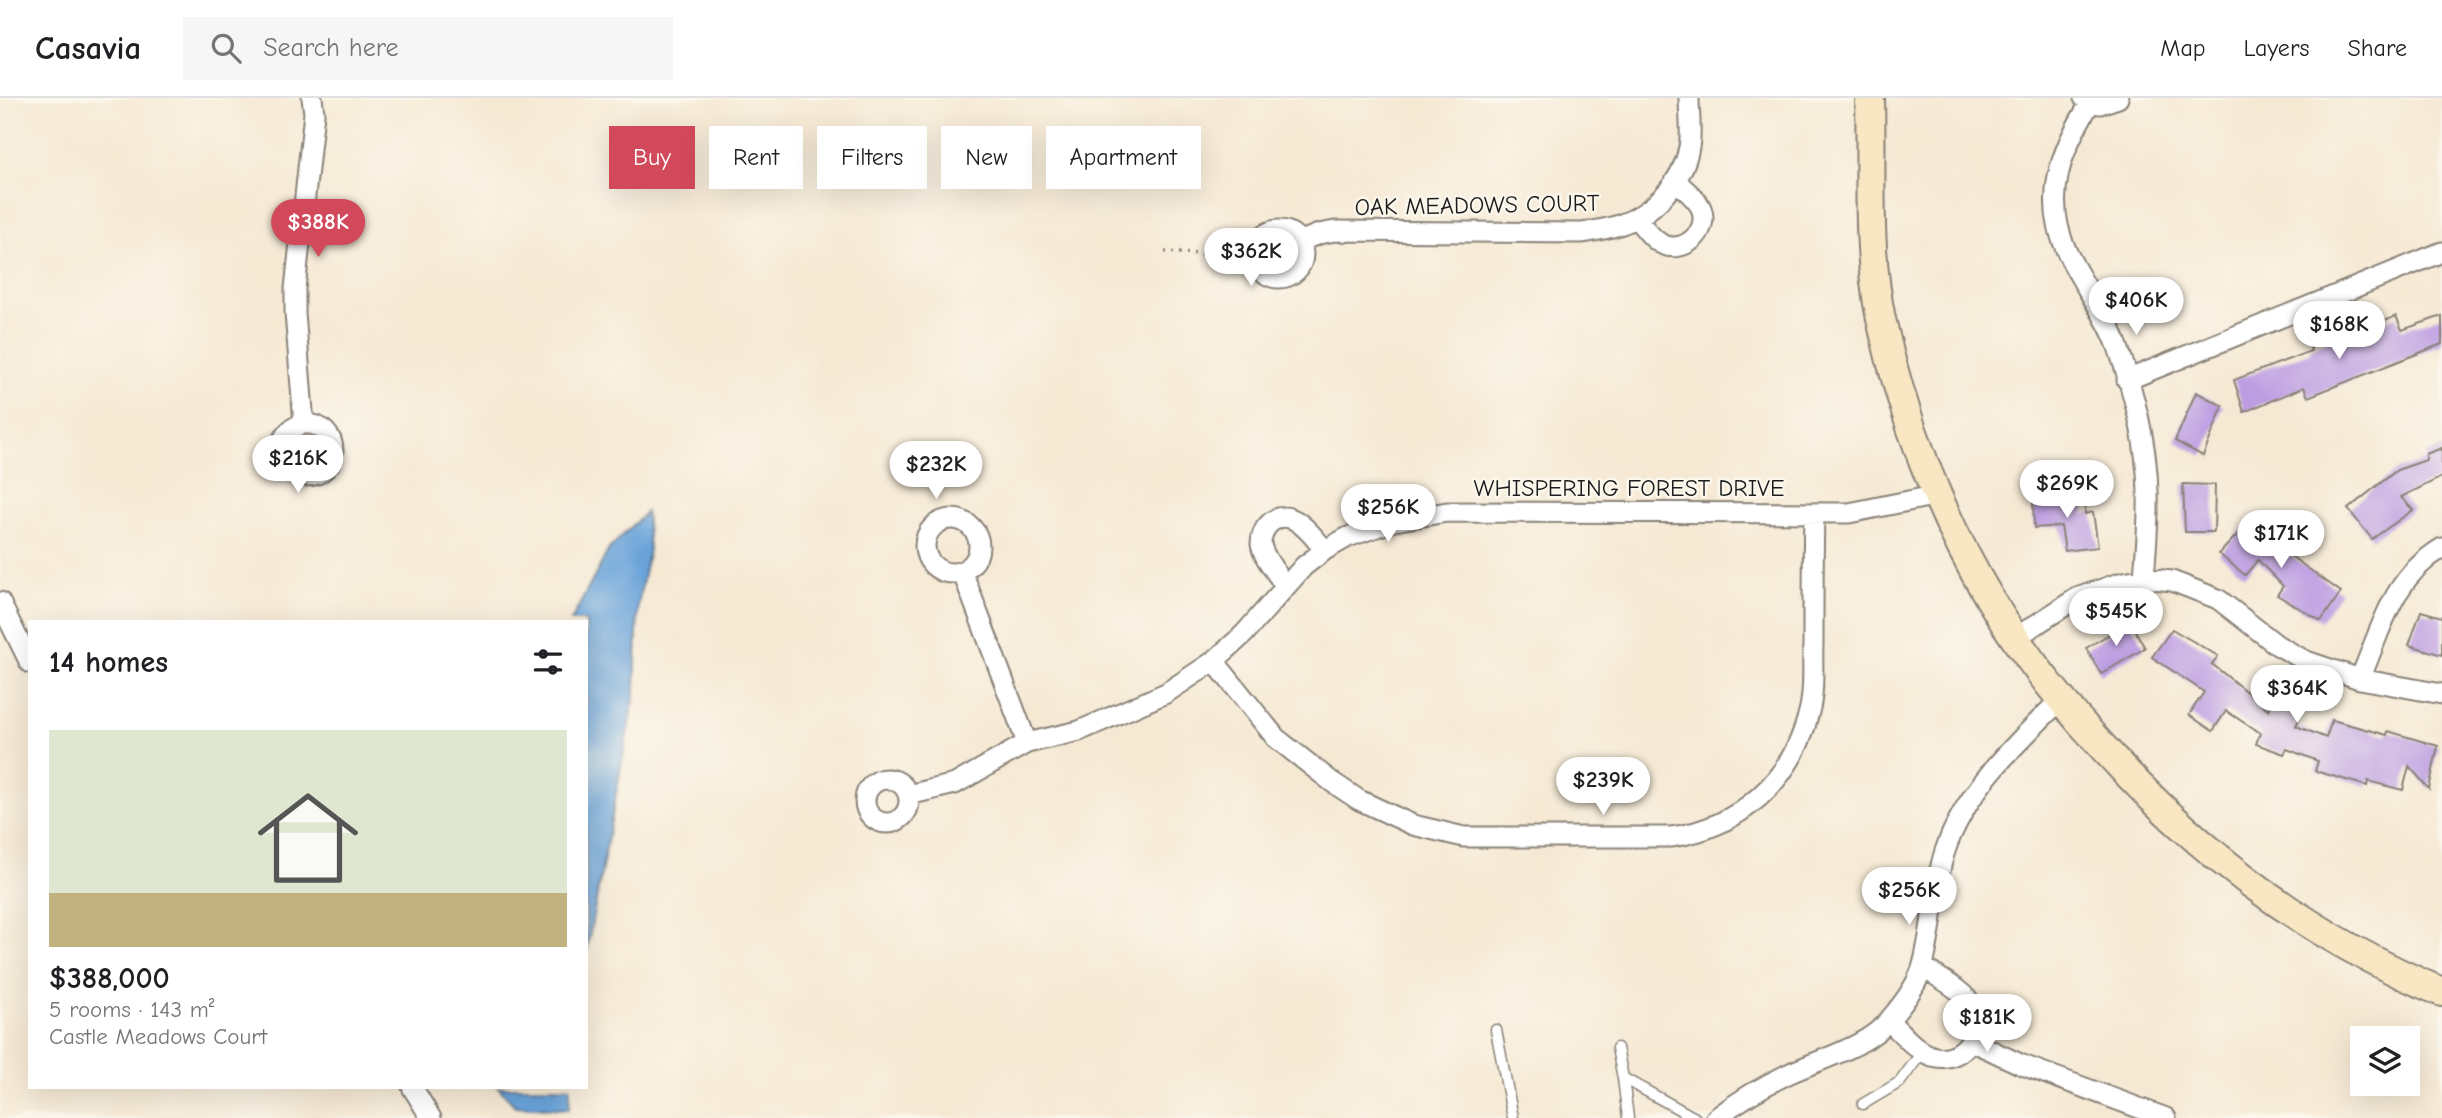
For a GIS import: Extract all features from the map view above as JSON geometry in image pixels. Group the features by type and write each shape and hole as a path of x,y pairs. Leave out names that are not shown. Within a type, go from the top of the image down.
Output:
{"main road":[{"path":"1871,98 1873,245 1881,317 1906,412 1938,495 1989,598 2060,700 2133,781 2216,857 2291,912 2336,940 2442,992"}],"street":[{"path":"304,424 295,289 314,113 312,98"},
{"path":"1677,182 1702,210 1701,227 1698,234 1683,246 1665,246 1656,241 1643,213 1677,182 1685,163 1690,145 1689,98"},
{"path":"2118,98 2109,103 2088,100 2072,132 2055,181 2056,208 2067,252 2117,344 2141,426 2146,463 2148,516 2144,578"},
{"name":"OAK MEADOWS COURT","path":"1301,241 1335,231 1582,233 1619,226 1643,213"},
{"path":"2127,380 2442,252"},
{"name":"WHISPERING FOREST DRIVE","path":"908,795 955,784 1027,743 1079,731 1166,694 1214,662 1244,635 1304,566 1348,537 1394,520 1447,512 1849,513 1938,495"},
{"path":"1214,662 1276,738 1359,800 1412,825 1464,837 1671,837 1696,834 1740,813 1760,798 1780,775 1804,730 1812,691 1814,513"},
{"path":"1286,586 1261,545 1268,524 1283,517 1296,520 1325,550"},
{"path":"2360,679 2386,611 2402,583 2417,566 2442,548"},
{"path":"962,571 1027,743"},
{"path":"2015,638 2077,598 2119,583 2144,578 2172,581 2218,599 2277,645 2306,662 2360,679 2442,694"},
{"path":"0,602 28,659"},
{"path":"1716,1118 1730,1107 1787,1075 1871,1037 1889,1021 1905,1000 1923,967 1945,850 1960,816 2003,757 2060,700"},
{"path":"1889,1021 1923,1051 1936,1057 1959,1053 1971,1041 1976,1030 1973,1007 1965,997 1923,967"},
{"path":"1971,1041 2020,1064 2165,1118"},
{"path":"413,1089 430,1118"}],"lane":[{"path":"1496,1030 1513,1118"},
{"path":"1616,1048 1628,1118"},
{"path":"1863,1104 1900,1082 1923,1051"},
{"path":"1623,1079 1695,1118"}],"path":[{"path":"1165,252 1235,256"}],"water":[{"path":"646,512 649,549 638,605 635,693 588,943 588,620 572,620 609,549"},
{"path":"500,1089 570,1089 569,1109 515,1106"}],"building":[{"path":"2396,316 2402,330 2442,316 2442,344 2308,397 2304,387 2244,412 2234,380 2311,351 2310,348 2339,336 2341,341"},
{"path":"2196,392 2223,406 2203,456 2175,441"},
{"path":"2442,448 2442,477 2401,497 2413,510 2372,539 2348,509 2397,470 2426,460 2426,454"},
{"path":"2183,484 2215,485 2214,532 2185,532"},
{"path":"2086,492 2085,514 2093,512 2098,547 2065,551 2061,526 2034,528 2033,499"},
{"path":"2253,518 2292,557 2341,592 2321,621 2277,595 2283,586 2258,560 2245,575 2219,554"},
{"path":"2421,611 2442,617 2442,655 2409,645"},
{"path":"2130,622 2145,648 2101,674 2086,648"},
{"path":"2172,629 2218,656 2212,664 2269,710 2274,698 2303,710 2296,726 2326,738 2332,720 2387,735 2388,731 2438,746 2429,789 2409,766 2403,790 2368,781 2367,786 2315,771 2318,761 2287,749 2284,754 2256,744 2260,733 2226,711 2213,731 2189,715 2204,692 2152,657"}]}
